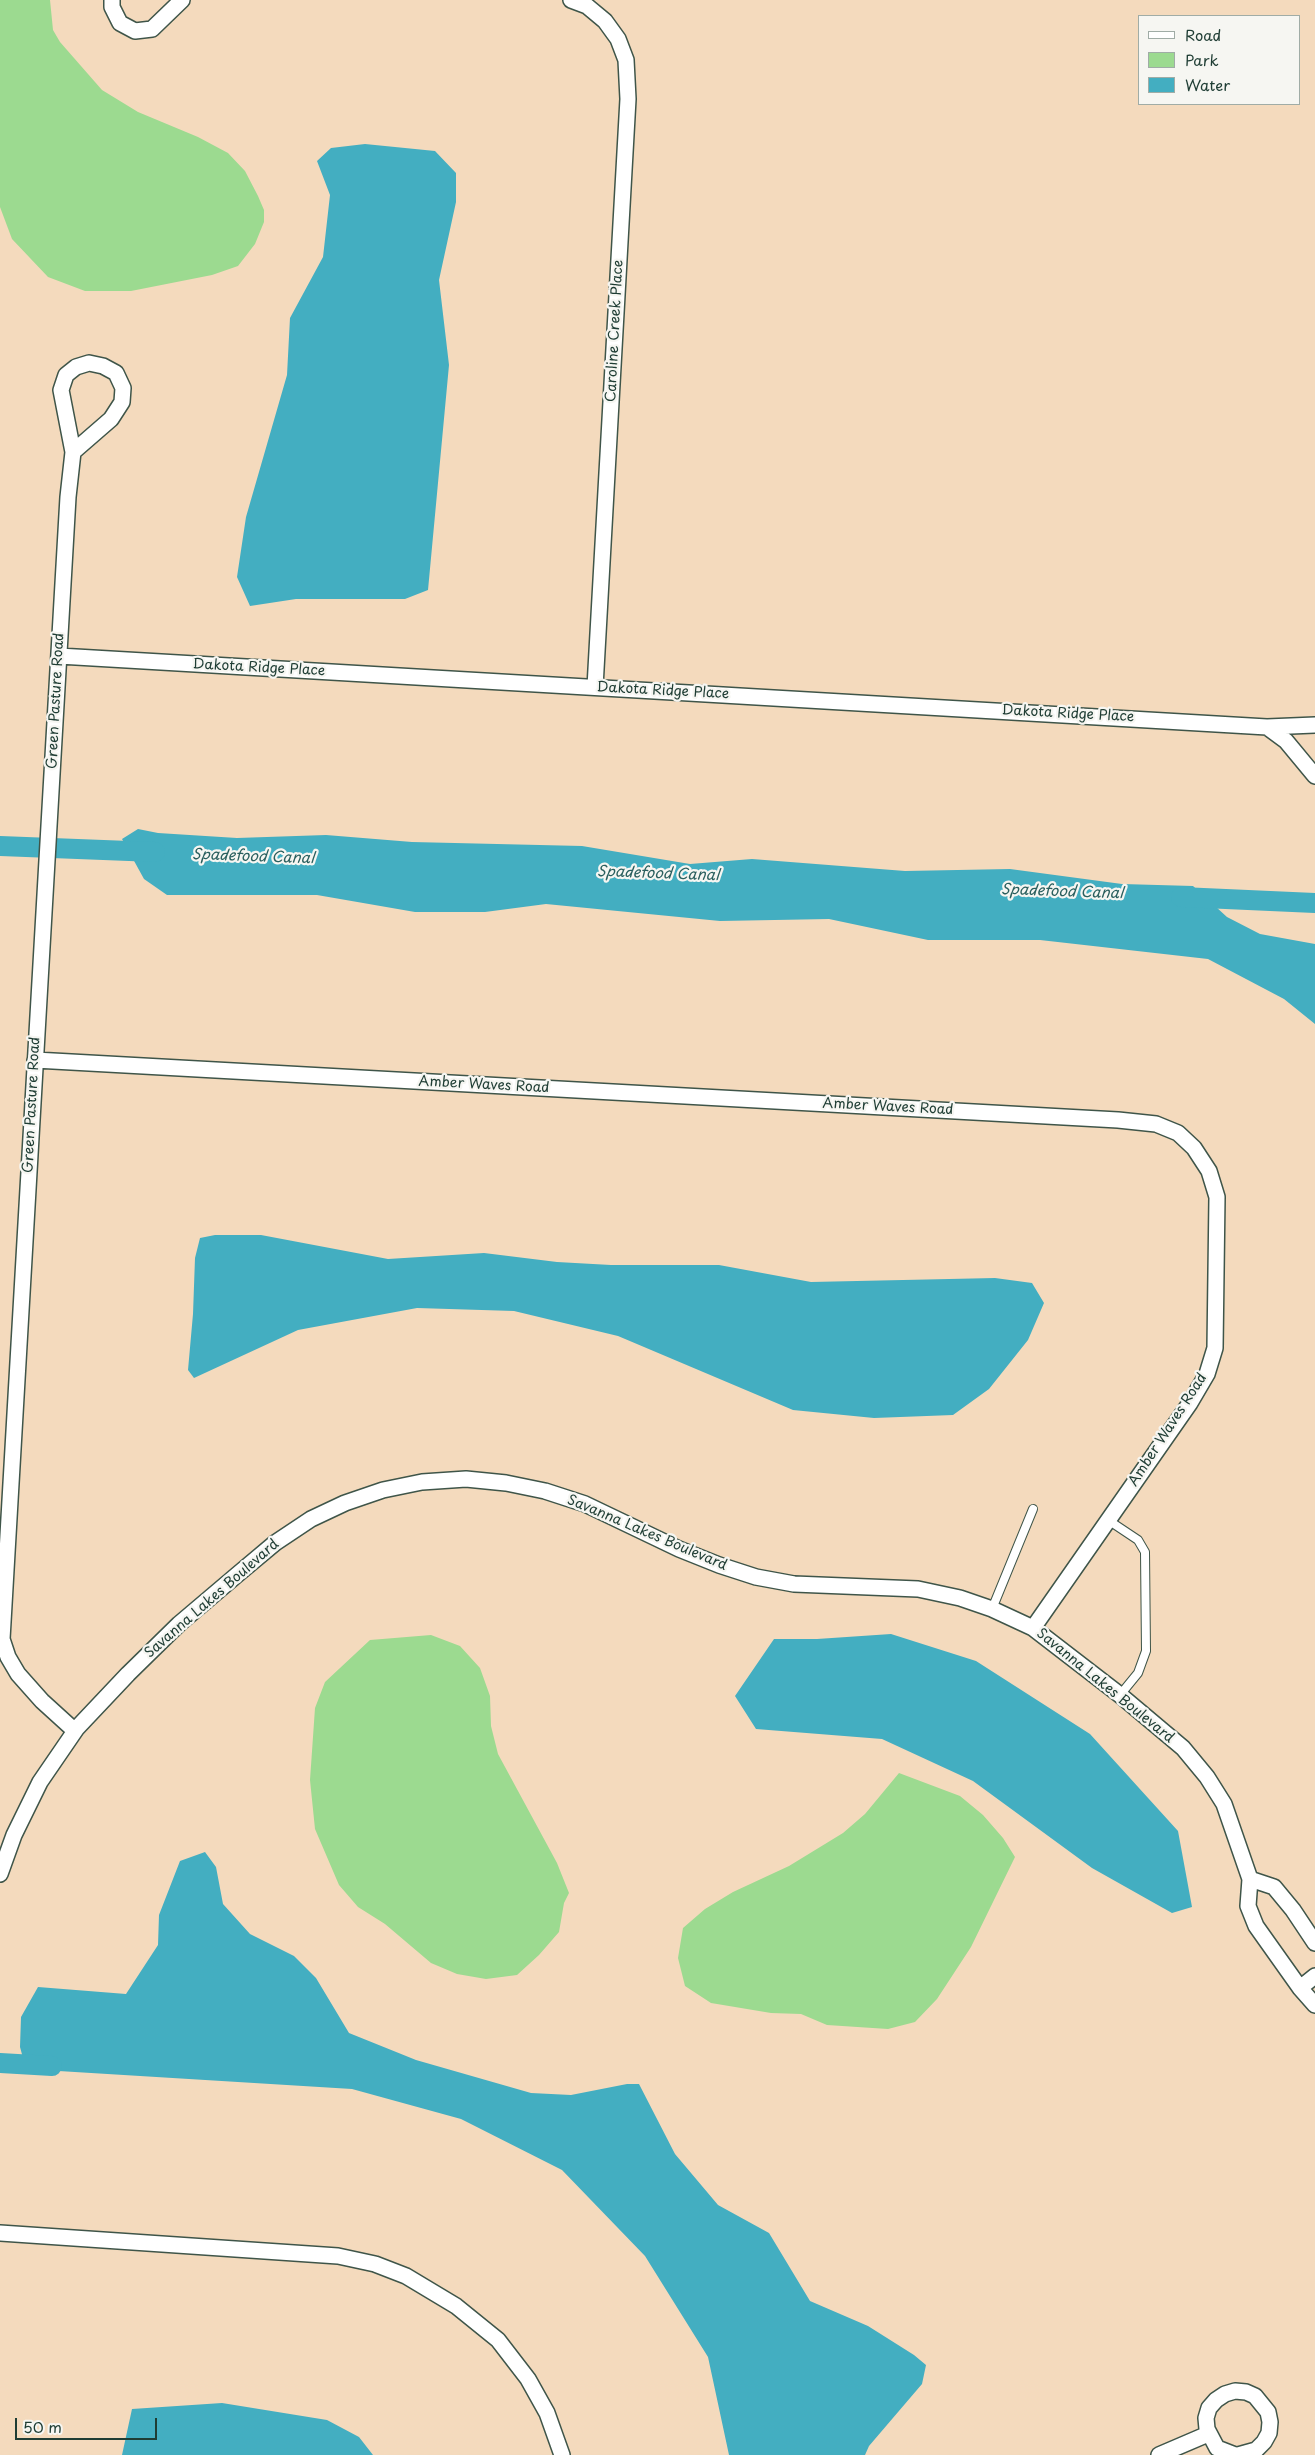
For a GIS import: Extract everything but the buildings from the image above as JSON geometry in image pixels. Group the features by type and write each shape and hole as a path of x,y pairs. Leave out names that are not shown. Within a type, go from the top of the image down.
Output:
{"street":[{"path":"112,0 112,7 120,22 135,31 152,29 182,0"},
{"name":"Caroline Creek Place","path":"571,0 587,6 605,21 618,39 626,60 628,99 595,687"},
{"name":"Green Pasture Road","path":"72,452 110,419 122,402 122,388 116,373 104,366 89,364 76,367 66,375 61,390 72,452 2,1639 8,1658 18,1674 42,1701 75,1731"},
{"name":"Dakota Ridge Place","path":"59,656 1267,727 1315,725"},
{"path":"1267,727 1286,741 1315,776"},
{"name":"Amber Waves Road","path":"35,1060 951,1110 1156,1124 1178,1133 1194,1148 1209,1171 1217,1197 1215,1348 1206,1374 1190,1403 1032,1628"},
{"name":"Savanna Lakes Boulevard","path":"0,1874 14,1835 40,1782 75,1731 128,1674 179,1624 275,1543 311,1519 345,1502 384,1490 422,1482 476,1480 506,1482 545,1491 585,1504 679,1549 756,1577 794,1584 918,1589 960,1598 992,1609 1032,1628 1120,1695 1183,1748 1207,1777 1224,1804 1250,1879 1248,1906 1256,1926 1300,1988 1315,2005"},
{"path":"1250,1879 1274,1887 1293,1910 1315,1943"},
{"path":"1300,1988 1315,1976"},
{"path":"0,2233 338,2256 376,2264 406,2276 456,2306 498,2340 528,2379 547,2413 562,2455"},
{"path":"1235,2391 1246,2392 1255,2396 1263,2403 1268,2412 1269,2433 1256,2450 1237,2455 1217,2448 1208,2434 1206,2418 1209,2408 1216,2400 1225,2394 1235,2391"},
{"path":"1160,2455 1208,2434"}],"lane":[{"path":"992,1609 1033,1509"},
{"path":"1108,1520 1138,1540 1145,1552 1146,1651 1138,1673 1120,1695"}],"green space":[{"path":"0,0 50,0 53,30 60,42 102,90 138,112 198,137 228,153 245,171 264,210 264,222 255,244 238,266 212,275 131,291 85,291 48,277 12,239 0,207"},
{"path":"431,1635 460,1646 480,1668 490,1696 491,1726 498,1754 557,1863 569,1893 564,1903 559,1932 539,1955 517,1975 486,1979 457,1974 431,1963 385,1924 358,1907 339,1885 315,1829 310,1780 315,1708 325,1682 370,1640"},
{"path":"899,1773 960,1796 983,1815 1003,1838 1015,1857 971,1947 937,1999 915,2022 888,2029 827,2025 801,2014 771,2013 711,2003 685,1986 678,1958 683,1928 705,1909 733,1892 789,1866 843,1833 865,1814"}],"water":[{"path":"365,144 435,151 456,173 456,202 439,280 449,365 428,590 405,599 296,599 250,606 237,577 246,517 287,375 290,318 323,257 330,195 317,161 331,148"},
{"path":"138,829 158,833 237,838 326,835 412,842 582,846 690,864 752,859 905,871 1010,869 1122,884 1193,886 1227,917 1260,934 1315,944 1315,1024 1284,999 1208,959 1040,940 928,940 829,919 720,921 546,904 485,912 415,912 317,895 167,895 144,879 122,839"},
{"path":"215,1235 261,1235 388,1259 484,1253 557,1262 611,1265 719,1265 811,1282 995,1278 1032,1283 1044,1303 1028,1340 989,1389 953,1415 874,1418 793,1410 618,1336 514,1311 417,1308 298,1330 194,1378 188,1370 195,1258 200,1238"},
{"path":"891,1634 976,1661 1090,1734 1178,1831 1192,1907 1172,1913 1092,1868 973,1781 882,1739 756,1729 735,1696 774,1639 817,1639"},
{"path":"205,1852 216,1867 223,1904 250,1934 294,1956 316,1978 349,2033 416,2060 531,2093 571,2095 627,2084 639,2084 675,2154 718,2205 769,2233 810,2301 868,2326 914,2355 926,2365 922,2384 869,2446 865,2455 729,2455 708,2357 645,2256 562,2170 461,2119 352,2089 26,2069 20,2047 21,2017 38,1987 126,1994 158,1945 159,1915 180,1861"},
{"path":"222,2403 327,2420 359,2437 373,2455 122,2455 132,2409"}],"waterway":[{"name":"Spadefood Canal","path":"0,846 155,852"},
{"name":"Spadefood Canal","path":"1181,897 1315,903"},
{"path":"0,2063 52,2066"}]}
